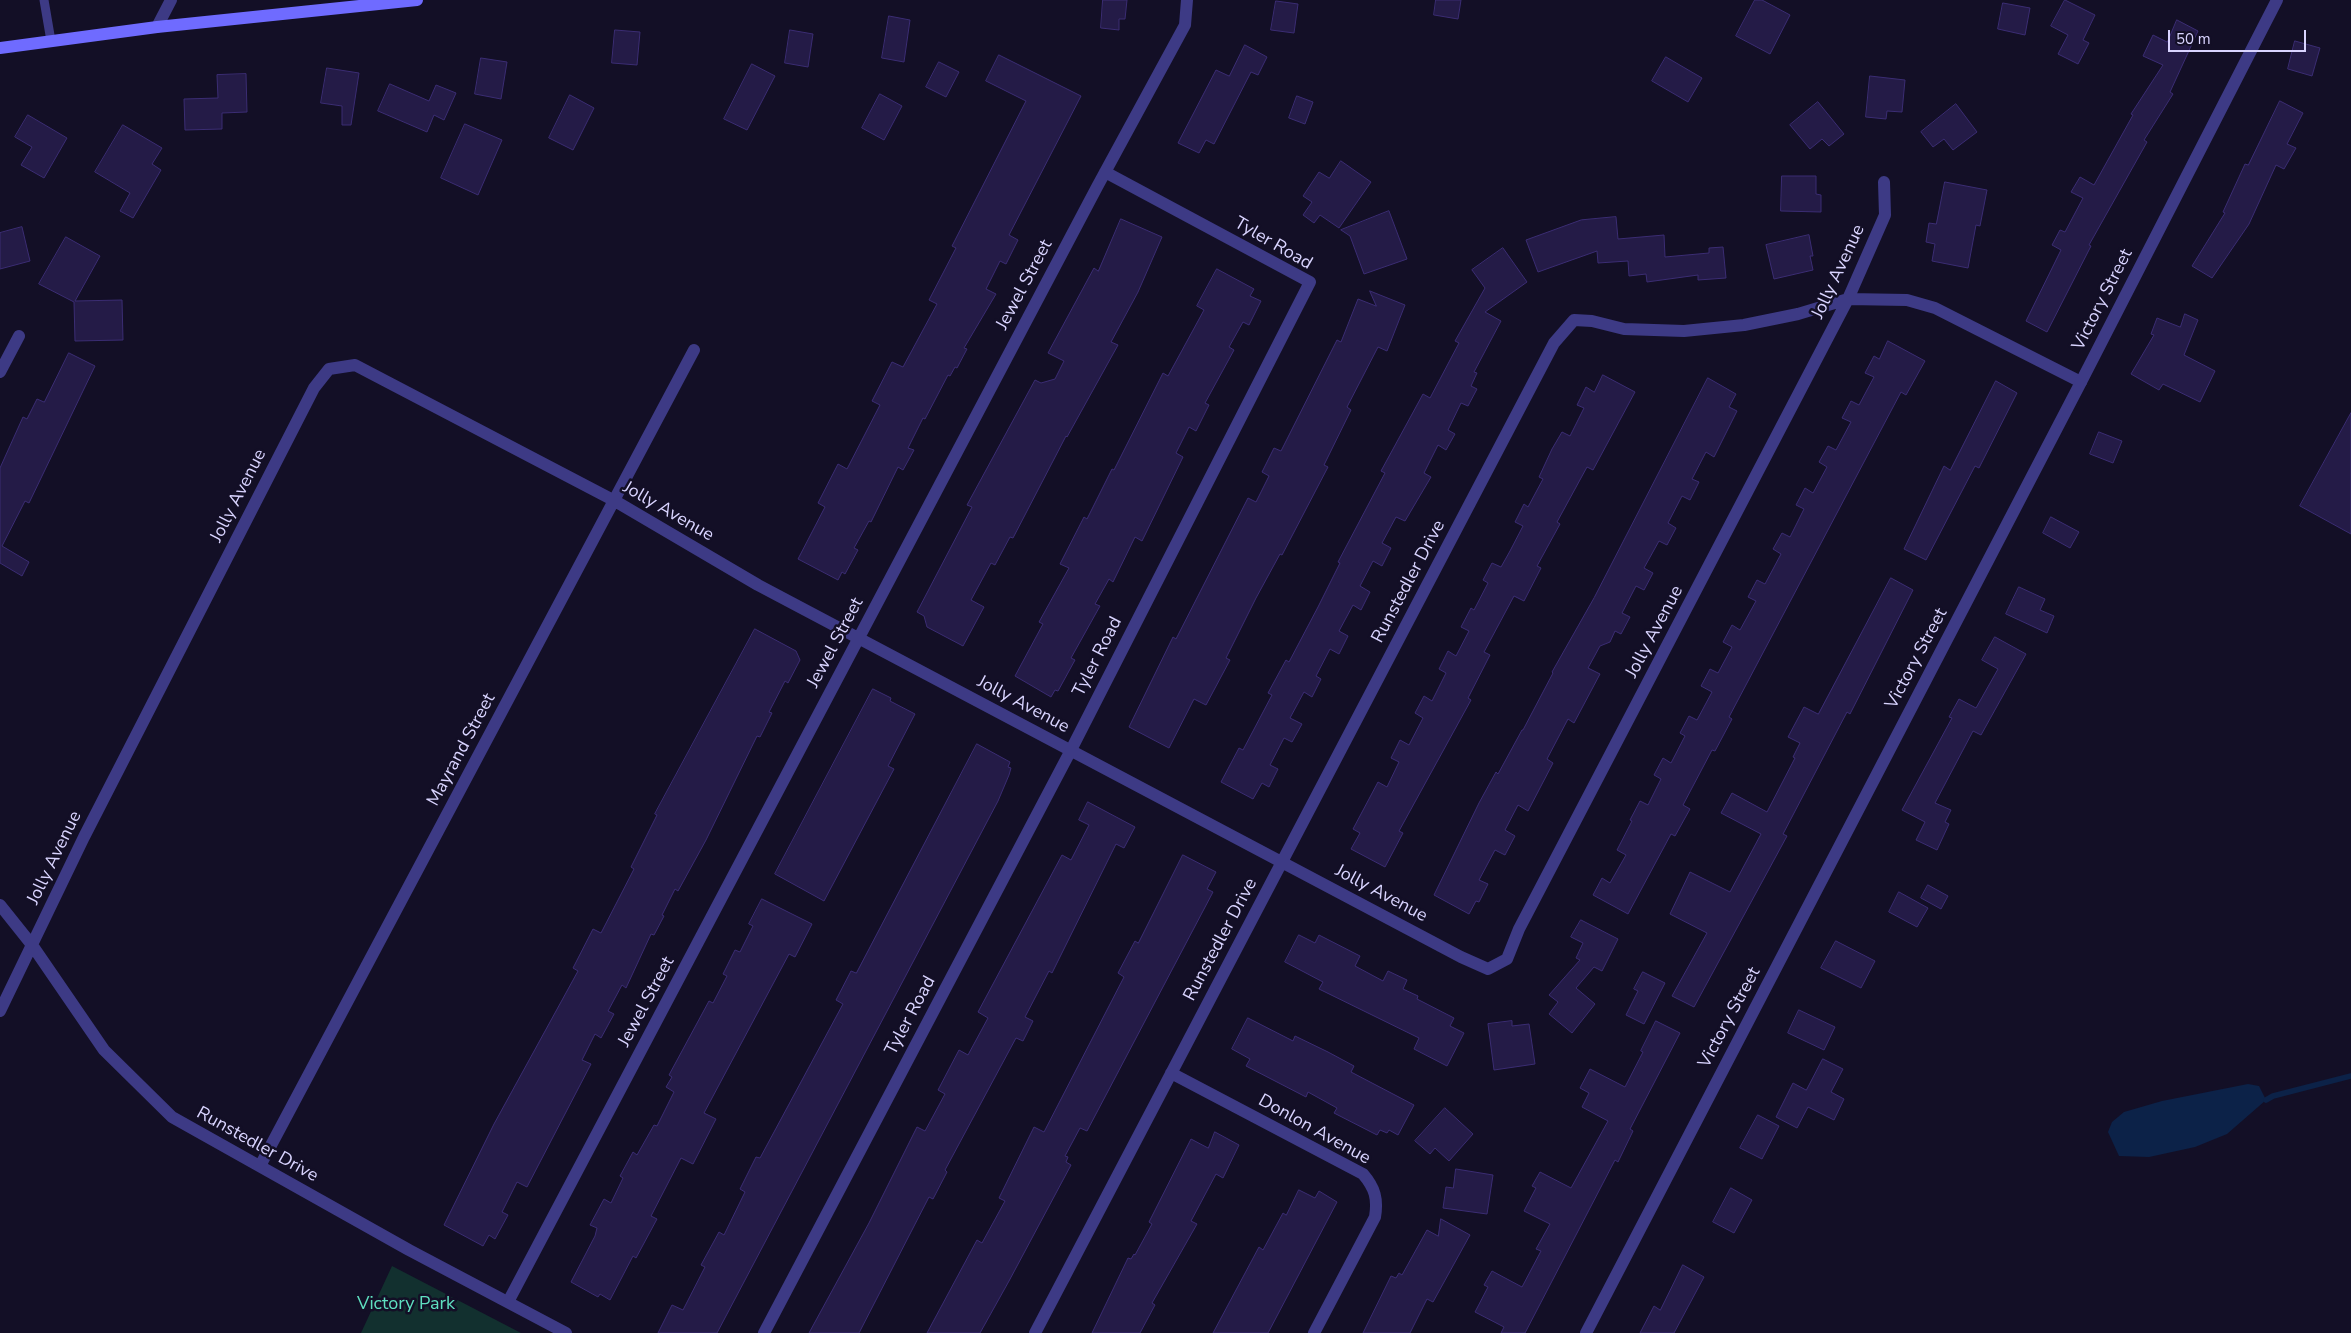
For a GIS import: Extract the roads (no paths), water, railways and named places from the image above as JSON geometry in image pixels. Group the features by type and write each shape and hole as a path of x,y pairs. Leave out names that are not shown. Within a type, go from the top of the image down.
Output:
{"main road":[{"path":"0,48 157,27 410,0"}],"street":[{"path":"157,27 171,0"},
{"name":"Jewel Street","path":"508,1302 1105,172 1185,25 1187,0"},
{"name":"Victory Street","path":"1586,1333 2081,382 2277,0"},
{"name":"Tyler Road","path":"764,1333 1071,750 1310,282 1105,172"},
{"name":"Jolly Avenue","path":"0,1011 84,836 314,388 330,369 355,365 615,501 753,582 858,638 1488,969 1507,959 1519,929 1848,299 1884,214 1884,182"},
{"name":"Runstedler Drive","path":"1035,1333 1554,342 1574,320 1592,321 1624,329 1684,332 1744,325 1798,314 1848,299 1907,300 1936,308 2081,382"},
{"path":"0,372 19,336"},
{"name":"Mayrand Street","path":"260,1166 694,350"},
{"name":"Runstedler Drive","path":"0,905 32,945 104,1050 172,1117 409,1250 566,1333"},
{"name":"Donlon Avenue","path":"1172,1073 1363,1174 1373,1186 1378,1203 1375,1217 1314,1333"}],"lane":[{"path":"44,0 50,41"}],"water":[{"path":"2248,1084 2259,1086 2266,1100 2227,1134 2195,1147 2149,1157 2119,1156 2108,1132 2112,1122 2124,1112 2162,1101"}],"waterway":[{"path":"2266,1100 2273,1096 2351,1076"}],"park label":[{"name":"Victory Park","path":"406,1305"}]}
